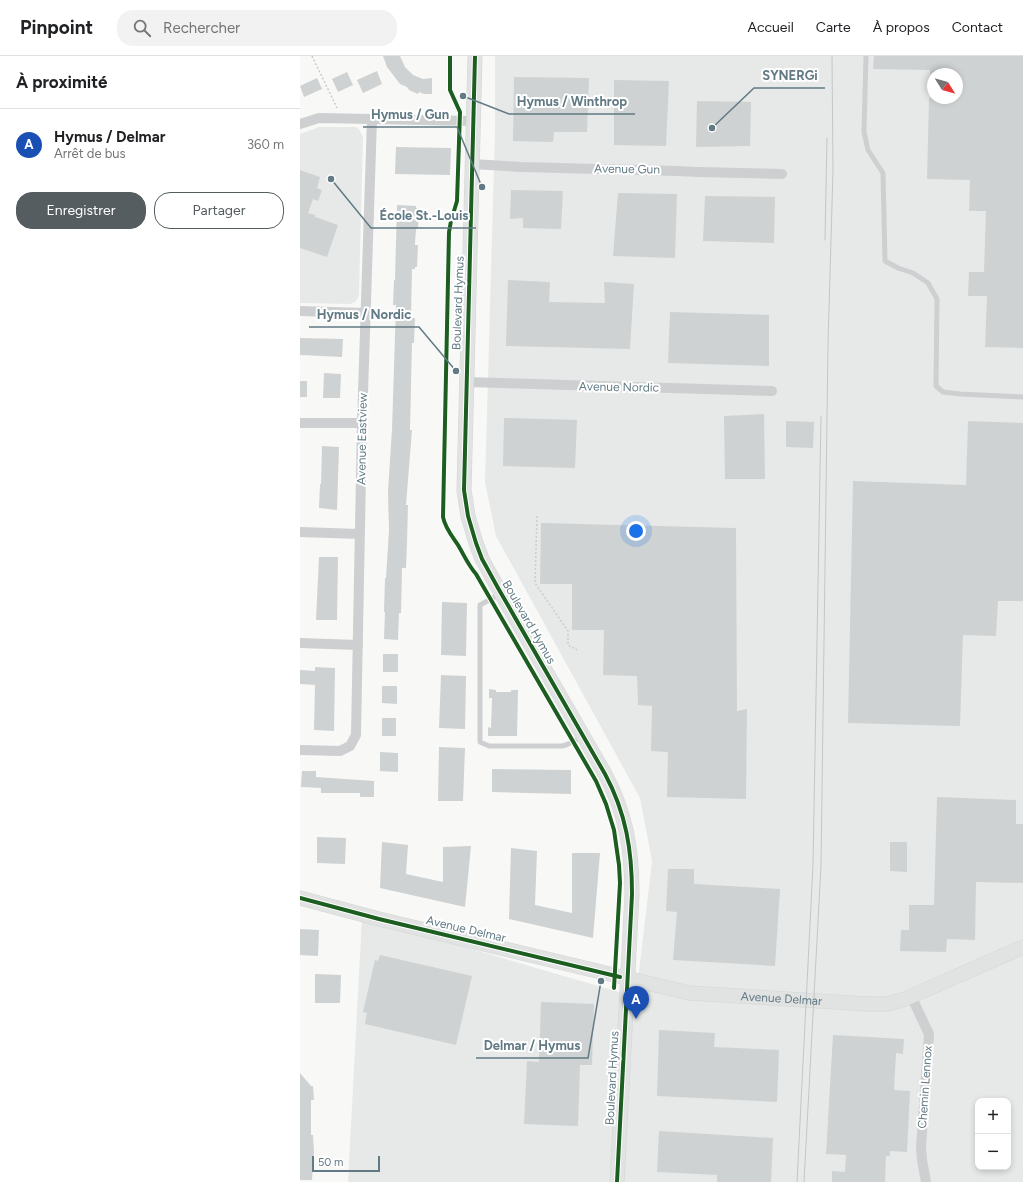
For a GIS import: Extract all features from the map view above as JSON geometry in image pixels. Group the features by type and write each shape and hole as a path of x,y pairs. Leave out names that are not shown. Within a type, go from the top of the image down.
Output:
{"street":[{"name":"Boulevard Hymus","path":"475,56 464,473 467,508 470,526 479,552 501,594 614,790 629,842 632,879 617,1182"},
{"path":"300,124 319,118 473,121"},
{"name":"Avenue Eastview","path":"300,750 340,751 350,746 356,735 362,424 372,119"},
{"name":"Avenue Gun","path":"472,164 521,167 782,174"},
{"path":"300,311 366,313"},
{"name":"Avenue Nordic","path":"466,382 772,391"},
{"path":"300,423 362,424"},
{"path":"300,532 360,534"},
{"path":"300,643 358,645"},
{"name":"Avenue Delmar","path":"300,898 379,919 680,991 706,995 876,1005 894,1002 911,996 1023,948"},
{"name":"Chemin Lennox","path":"911,996 929,1034 921,1147 926,1182"}],"lane":[{"path":"866,56 864,132 868,150 883,173 885,261 898,268 913,272 928,283 937,299 936,386 943,392 960,394 1023,396"},
{"path":"501,594 480,605 480,742 489,746 562,746 570,744 584,736"}],"path":[{"path":"312,56 337,110"},
{"path":"538,516 535,583 568,631 568,645 577,650"}],"shaded area":[{"path":"495,56 1023,56 1023,1182 348,1182 362,917 636,997 652,861 640,798 496,536 485,482 495,132"},
{"path":"319,127 355,127 359,129 363,137 359,294 355,302 350,304 300,303 300,134"}],"building":[{"path":"383,56 400,56 405,67 413,75 423,79 432,78 432,94 424,94 419,92 418,94 400,84 387,67"},
{"path":"874,56 1023,56 1023,348 985,347 987,296 968,296 969,272 984,272 986,211 969,211 970,180 927,179 929,104 963,104 963,68 927,68 927,70 873,69"},
{"path":"377,71 382,84 363,93 357,80"},
{"path":"347,72 353,85 338,92 332,79"},
{"path":"514,77 589,78 587,132 554,132 553,142 513,141"},
{"path":"317,78 322,89 304,97 300,86"},
{"path":"614,80 669,81 666,146 614,145"},
{"path":"697,101 751,102 750,146 696,147"},
{"path":"396,147 451,148 450,175 395,174"},
{"path":"300,170 320,177 317,188 322,190 318,201 313,199 308,213 338,225 327,257 300,248"},
{"path":"511,190 563,191 561,229 523,228 523,218 510,219"},
{"path":"618,193 677,194 675,258 613,256"},
{"path":"705,196 775,197 774,243 703,241"},
{"path":"397,205 416,206 416,208 419,208 418,229 416,229 415,243 415,245 418,245 417,267 412,269 411,318 415,318 414,343 412,343 410,430 412,430 406,505 408,505 406,568 402,568 401,613 399,613 398,640 384,639 385,578 389,530 388,492 392,429 396,305 393,305"},
{"path":"508,280 550,282 549,302 605,303 604,282 634,284 630,349 506,346"},
{"path":"670,312 769,315 769,366 668,363"},
{"path":"300,338 343,339 342,357 300,355"},
{"path":"324,373 341,374 340,398 323,398"},
{"path":"300,381 307,381 307,397 300,397"},
{"path":"764,414 765,479 725,479 724,416"},
{"path":"504,418 577,420 575,468 503,466"},
{"path":"786,421 814,422 813,448 786,447"},
{"path":"968,421 1023,423 1023,601 998,601 996,636 963,635 960,726 848,723 853,481 966,485"},
{"path":"322,446 339,447 337,510 319,508"},
{"path":"541,523 736,528 737,711 747,709 746,799 667,797 668,752 651,751 652,706 638,705 637,676 603,675 604,630 572,630 572,584 540,584"},
{"path":"319,557 338,557 337,620 316,620"},
{"path":"442,602 467,603 466,656 441,655"},
{"path":"383,654 398,654 398,672 383,672"},
{"path":"315,667 335,668 334,731 314,730 315,685 300,684 300,670 315,671"},
{"path":"441,675 466,676 465,729 439,728"},
{"path":"382,686 397,686 397,704 382,703"},
{"path":"489,689 496,690 496,692 511,692 511,690 518,690 517,736 488,736 488,727 491,728 492,698 489,698"},
{"path":"382,718 396,718 396,736 382,736"},
{"path":"439,747 465,748 463,801 438,801"},
{"path":"380,752 398,753 398,772 380,771"},
{"path":"492,769 571,770 571,794 492,792"},
{"path":"302,771 316,771 316,777 374,781 374,797 360,797 360,793 321,793 321,788 301,787"},
{"path":"937,797 1016,800 1016,824 1023,824 1023,883 976,882 975,940 947,939 946,952 900,951 901,930 909,930 909,905 934,905"},
{"path":"317,837 346,838 345,864 317,863"},
{"path":"382,842 408,845 406,874 443,882 443,847 471,846 465,907 380,888"},
{"path":"890,842 907,842 907,872 890,871"},
{"path":"511,848 537,851 535,905 572,913 572,853 600,853 593,938 509,919"},
{"path":"668,869 694,869 694,884 780,889 775,966 673,960 677,912 666,911"},
{"path":"300,929 319,930 318,956 300,955"},
{"path":"380,955 472,976 456,1045 365,1024 367,1013 363,1012 375,960 378,961"},
{"path":"315,974 341,975 340,1003 315,1003"},
{"path":"541,1002 594,1004 592,1065 580,1065 578,1126 524,1124 527,1061 539,1062"},
{"path":"659,1030 715,1033 714,1047 779,1050 777,1102 657,1096"},
{"path":"833,1035 904,1039 903,1054 896,1053 894,1090 910,1091 907,1152 890,1151 890,1156 886,1156 885,1182 832,1182 832,1171 845,1172 846,1155 826,1154"},
{"path":"300,1073 311,1086 313,1086 314,1100 311,1100 311,1135 313,1135 314,1152 312,1180 300,1180"},
{"path":"659,1131 773,1138 771,1182 717,1182 717,1175 657,1172"}],"tram line":[{"path":"804,1182 821,866 828,344 833,170 832,56"},
{"path":"825,240 827,138"},
{"path":"797,1182 813,865 821,416"}],"cycle path":[{"path":"450,56 450,90 460,112 457,201 449,232 443,517 449,532 468,564 476,574 596,781 606,804 614,830 620,883 614,988"},
{"path":"475,56 464,490 468,516 482,559 605,774 623,818 631,862 632,894 617,1182"},
{"path":"300,898 379,919 620,977"}],"place":[{"name":"Hymus / Winthrop","path":"463,96"},
{"name":"SYNERGi","path":"712,128"},
{"name":"École St.-Louis","path":"331,179"},
{"name":"Hymus / Gun","path":"482,187"},
{"name":"Hymus / Nordic","path":"456,371"},
{"name":"Delmar / Hymus","path":"601,981"},
{"name":"Hymus / Delmar","path":"636,1019"}]}
